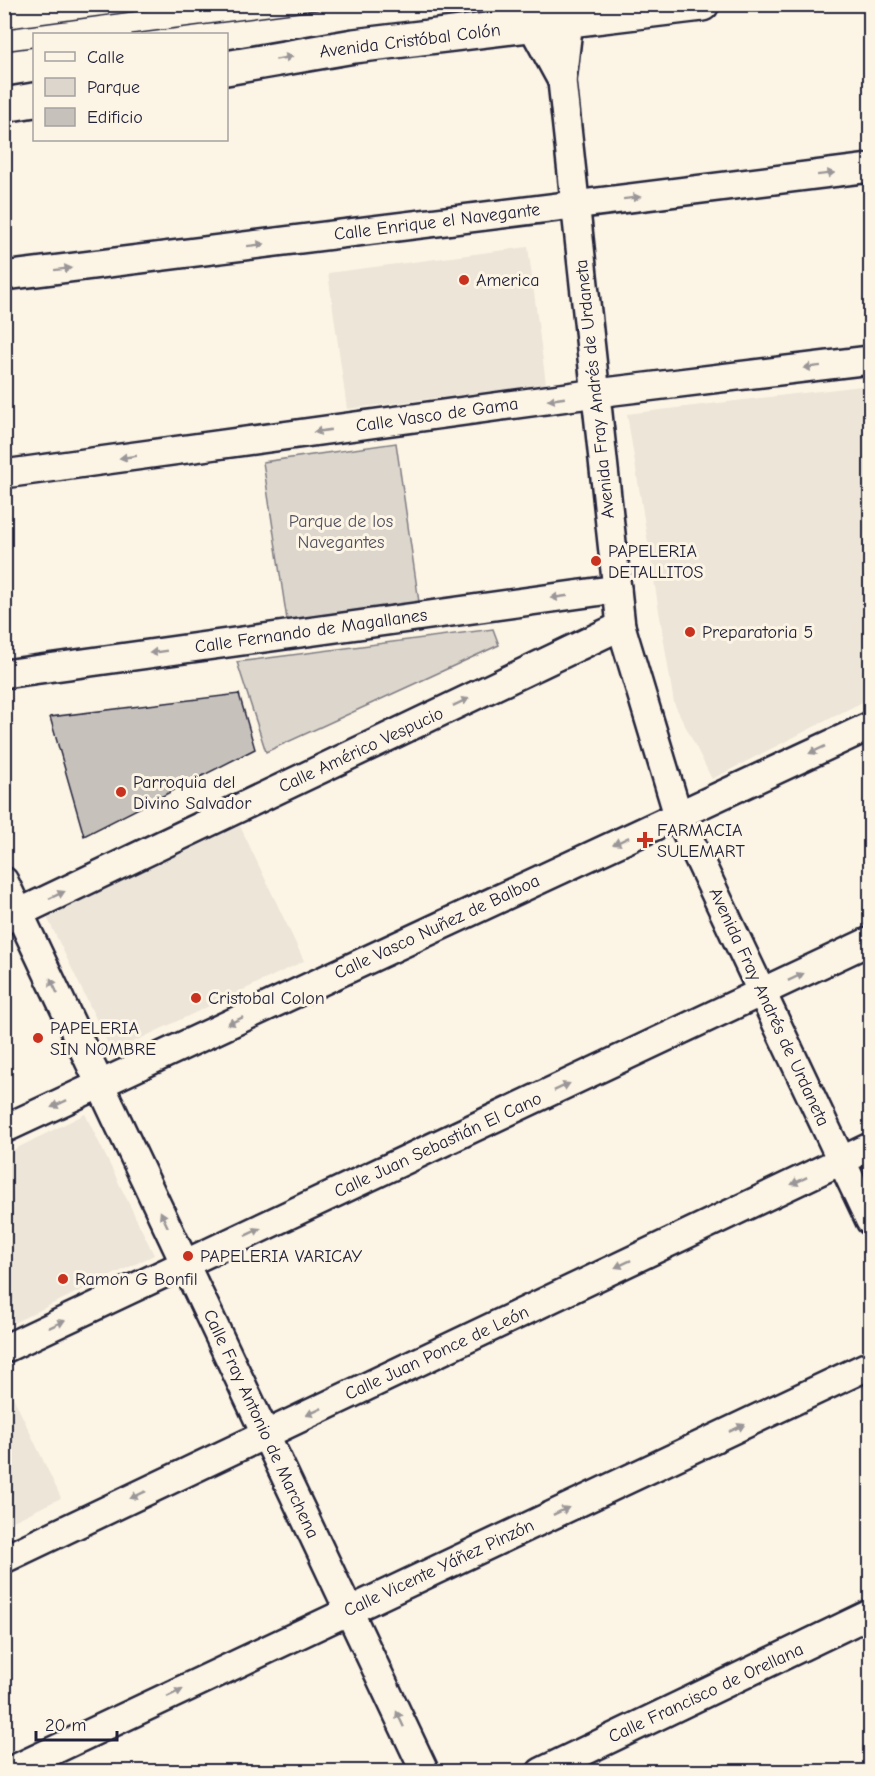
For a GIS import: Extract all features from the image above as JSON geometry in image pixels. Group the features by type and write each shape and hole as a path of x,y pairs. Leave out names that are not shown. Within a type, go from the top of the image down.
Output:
{"main road":[{"name":"Avenida Cristóbal Colón","path":"228,68 354,46 702,4"},
{"path":"4,105 33,100"}],"street":[{"name":"Avenida Fray Andrés de Urdaneta","path":"569,20 562,81 621,626 678,815 870,1221"},
{"name":"Avenida Fray Andrés de Urdaneta","path":"532,26 562,81"},
{"name":"Calle Enrique el Navegante","path":"4,276 870,168"},
{"name":"Calle Vasco de Gama","path":"4,474 597,393 870,360"},
{"name":"Calle Fernando de Magallanes","path":"4,674 617,588"},
{"name":"Calle Américo Vespucio","path":"12,916 621,626"},
{"name":"Calle Vasco Nuñez de Balboa","path":"4,1129 870,726"},
{"name":"Calle Fray Antonio de Marchena","path":"4,881 12,916 100,1084 425,1772"},
{"name":"Calle Juan Sebastián El Cano","path":"4,1349 870,941"},
{"name":"Calle Juan Ponce de León","path":"4,1559 870,1147"},
{"name":"Calle Vicente Yáñez Pinzón","path":"8,1772 870,1365"},
{"name":"Calle Francisco de Orellana","path":"541,1772 870,1614"}],"shaded area":[{"path":"528,247 546,384 347,409 328,273"},
{"path":"870,385 870,698 712,779 674,703 627,414"},
{"path":"240,826 304,961 112,1052 47,917"},
{"path":"85,1114 154,1255 5,1327 5,1154"},
{"path":"4,1378 61,1498 5,1525 4,1525"}],"green space":[{"name":"Parque de los Navegantes","path":"396,443 419,602 287,620 263,462"},
{"path":"493,629 499,645 266,752 237,662"}],"building":[{"name":"Parroquia del Divino Salvador","path":"239,694 255,749 84,836 50,717"}],"tram line":[{"path":"4,29 190,4"},
{"path":"140,33 362,4"},
{"path":"4,51 33,47"}],"place":[{"name":"America","path":"464,280"},
{"name":"PAPELERIA DETALLITOS","path":"596,561"},
{"name":"Preparatoria 5","path":"690,632"},
{"name":"Parroquia del Divino Salvador","path":"121,792"},
{"name":"FARMACIA SULEMART","path":"645,840"},
{"name":"Cristobal Colon","path":"196,998"},
{"name":"PAPELERIA SIN NOMBRE","path":"38,1038"},
{"name":"PAPELERIA VARICAY","path":"188,1256"},
{"name":"Ramon G Bonfil","path":"63,1279"}]}
